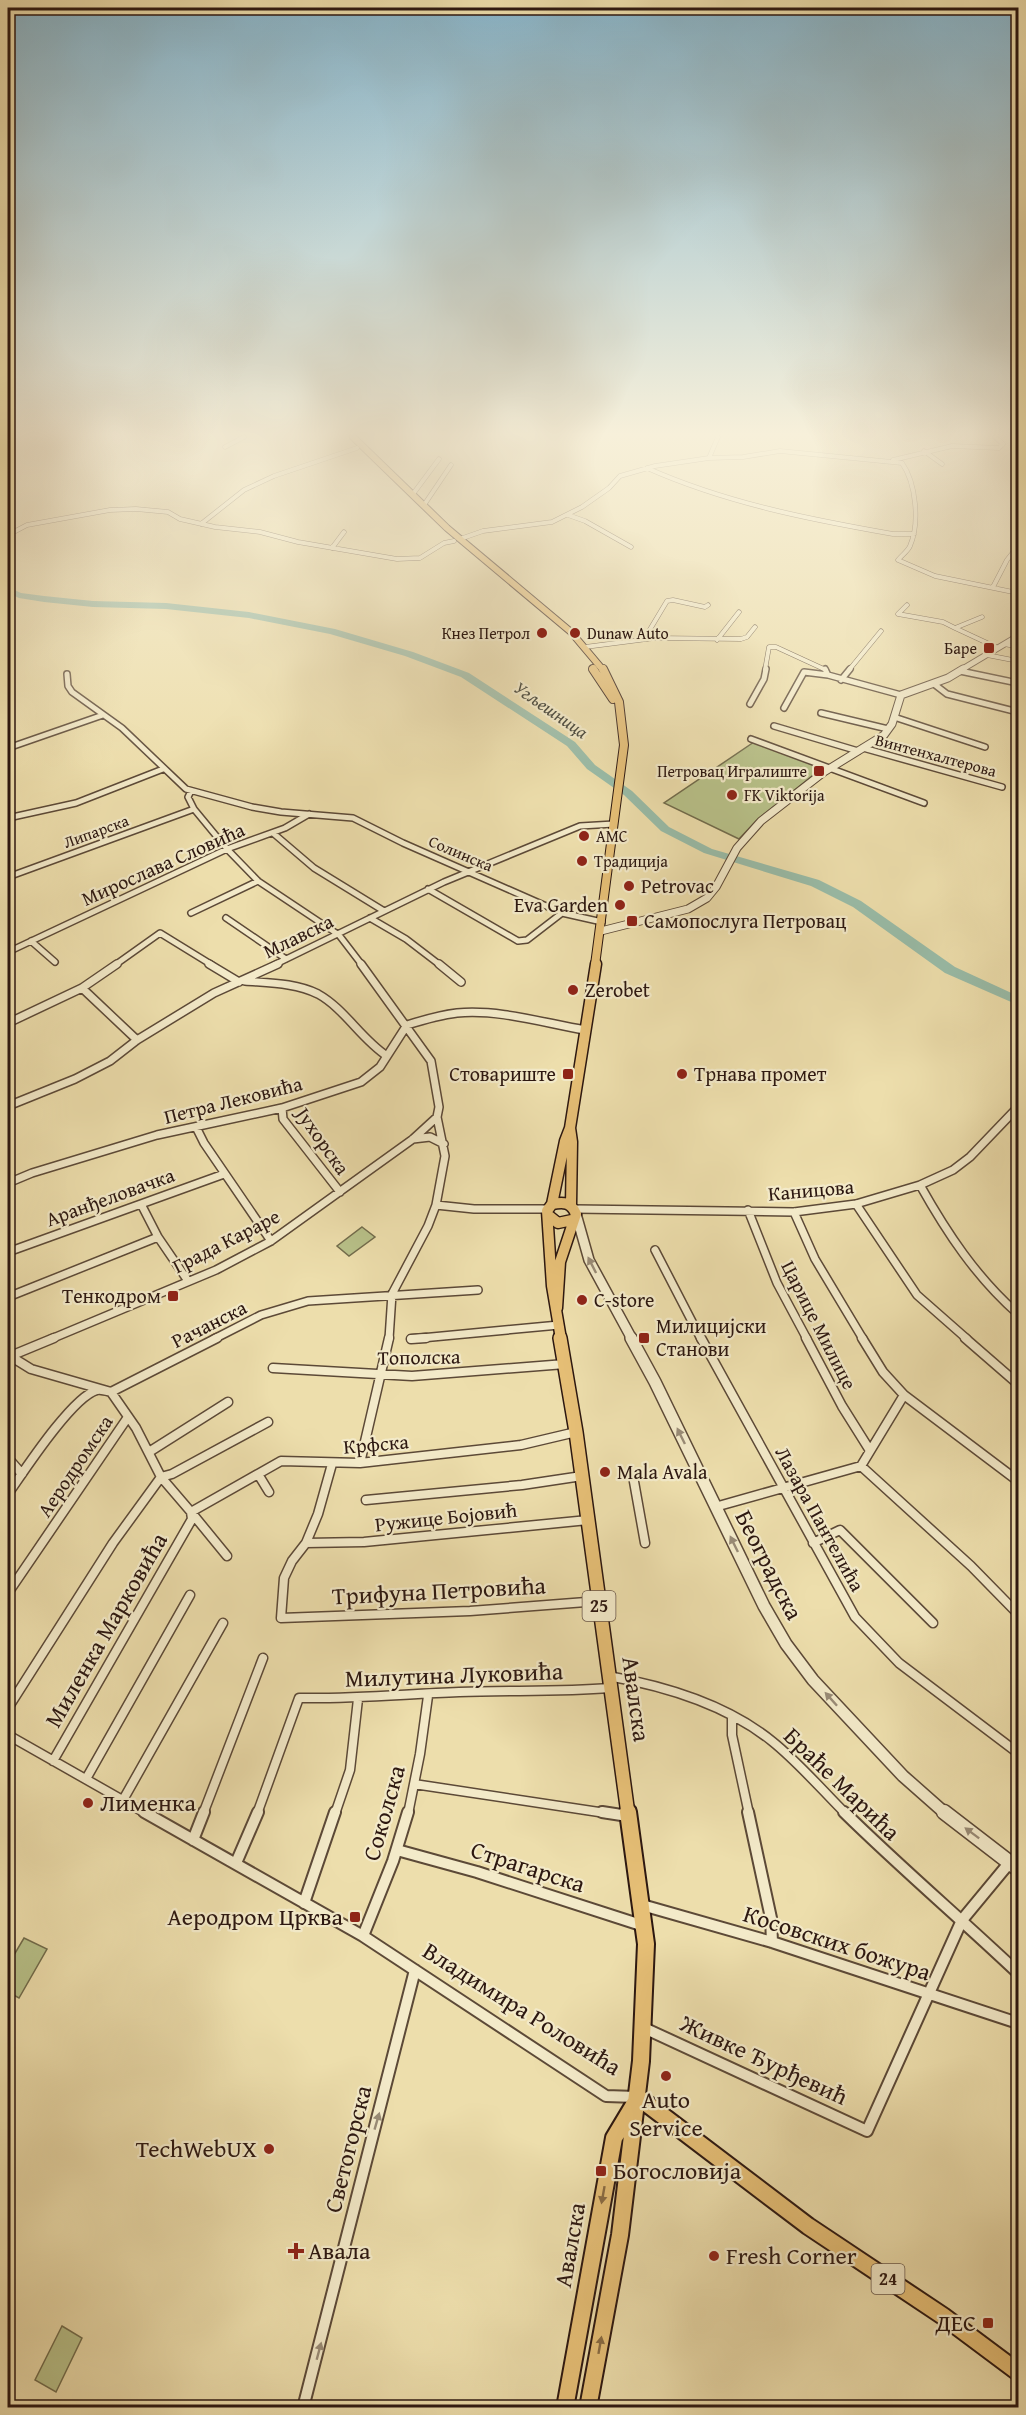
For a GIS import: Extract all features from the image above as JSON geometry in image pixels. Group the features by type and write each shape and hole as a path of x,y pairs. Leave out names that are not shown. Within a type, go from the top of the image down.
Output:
{"main road":[{"name":"25","path":"469,550 569,639 584,656 620,709"},
{"name":"25","path":"470,550 522,589 585,647 614,687 619,701 625,738 601,926 576,1075 570,1128 549,1210 552,1286 556,1308"},
{"name":"25","path":"556,1308 560,1262 574,1212 570,1128"},
{"path":"560,1202 574,1212 558,1223 549,1210 560,1202"},
{"name":"Авалска","path":"556,1308 576,1432 609,1682 645,1926 644,2028 630,2168 588,2408"},
{"name":"Авалска","path":"565,2408 614,2138 638,2097"},
{"name":"24","path":"638,2097 808,2226 943,2316 1018,2372"}],"street":[{"path":"341,550 390,559 416,559 432,550"},
{"path":"908,550 898,560 935,576 1018,593"},
{"path":"993,587 1009,554 1014,550"},
{"path":"649,639 649,631 667,601 674,600 705,607 708,605"},
{"path":"907,605 898,614 943,622 998,648"},
{"path":"717,640 739,612"},
{"path":"956,628 982,617"},
{"path":"585,647 649,639 744,639 755,627"},
{"path":"841,680 881,631"},
{"path":"784,708 804,672 828,675 901,695 915,688 934,684 960,671 1018,636"},
{"path":"1005,644 1018,647"},
{"path":"750,704 764,679 768,647 776,647 825,668 828,675"},
{"path":"987,655 1018,662"},
{"path":"960,671 1018,683"},
{"name":"Солинска","path":"67,674 68,686 72,692 133,737 163,769 191,791 252,807 353,818 403,843 562,913 601,926"},
{"path":"934,684 947,694 1018,712"},
{"path":"601,926 688,909 698,904 716,887 737,848 760,821 829,769 884,735 894,717 901,695"},
{"path":"821,713 888,729"},
{"path":"8,747 103,715"},
{"path":"894,717 985,747"},
{"name":"Винтенхалтерова","path":"774,726 1002,787"},
{"path":"752,739 924,803"},
{"path":"8,818 76,803 163,769"},
{"path":"191,791 188,797 194,809 227,849 258,881 339,935 407,1025 431,1061 439,1107 437,1116 445,1156 436,1205 428,1226 392,1294 389,1338 360,1463"},
{"name":"Липарска","path":"8,877 194,809"},
{"path":"273,833 294,824 309,814"},
{"name":"Млавска","path":"8,1106 75,1079 110,1061 137,1041 214,993 339,935 428,889 580,826 614,824"},
{"name":"Мирослава Словића","path":"8,952 227,849 273,833 314,868 384,911"},
{"path":"191,914 258,881"},
{"path":"428,889 518,941 526,940 562,913"},
{"path":"226,918 286,959"},
{"path":"370,918 389,927 426,952 461,982"},
{"path":"8,1023 82,988 160,933 241,981 309,991 324,998 363,1038 387,1056"},
{"path":"31,941 55,962"},
{"path":"82,988 137,1041"},
{"path":"407,1025 447,1014 476,1013 508,1016 585,1030"},
{"name":"Петра Лековића","path":"8,1182 157,1136 282,1108 361,1082 380,1067 407,1025"},
{"name":"Каницова","path":"574,1212 748,1210 794,1212 856,1204 920,1185 953,1170 970,1157 1018,1107"},
{"name":"Јухорска","path":"282,1108 283,1119 340,1192"},
{"name":"Града Караре","path":"9,1357 216,1270 271,1241 414,1139 437,1116"},
{"path":"196,1127 224,1174 271,1241"},
{"path":"414,1139 429,1136 444,1144"},
{"name":"Аранђеловачка","path":"8,1252 224,1174"},
{"path":"920,1185 967,1263 1018,1314"},
{"path":"141,1204 158,1237 188,1281"},
{"path":"856,1204 917,1295 1018,1384"},
{"path":"436,1205 474,1209 549,1210"},
{"name":"Царице Милице","path":"748,1210 777,1283 842,1406 869,1449"},
{"name":"Београдска","path":"574,1212 589,1260 655,1382 775,1626 813,1680 903,1776 943,1811 1014,1866"},
{"path":"794,1212 816,1259 883,1372 904,1395 1018,1481"},
{"path":"8,1297 158,1237"},
{"name":"Лазара Пантелића","path":"655,1250 855,1617 899,1663 1018,1753"},
{"name":"Рачанска","path":"8,1494 56,1429 91,1394 102,1390 111,1392 274,1311 308,1301 478,1290"},
{"path":"411,1339 558,1325"},
{"path":"9,1357 31,1369 111,1392 149,1452 161,1478 227,1557"},
{"name":"Тополска","path":"273,1368 379,1375 459,1373 565,1364"},
{"path":"715,1508 861,1466 869,1449 904,1395"},
{"path":"149,1452 228,1402"},
{"name":"Аеродромска","path":"8,1593 128,1417"},
{"path":"8,1708 113,1544 161,1478 268,1422"},
{"name":"Крфска","path":"191,1516 280,1461 360,1463 521,1445 576,1432"},
{"path":"8,1458 22,1474"},
{"path":"306,1543 318,1514 332,1464"},
{"path":"861,1466 972,1566 1018,1614"},
{"path":"258,1474 269,1492"},
{"path":"366,1500 522,1485 582,1476"},
{"path":"633,1476 645,1543"},
{"name":"Миленка Марковића","path":"53,1761 191,1516"},
{"name":"Ружице Бојовић","path":"306,1543 364,1542 588,1520"},
{"path":"813,1543 840,1530 933,1623"},
{"name":"Трифуна Петровића","path":"306,1543 292,1561 284,1578 281,1618 470,1611 599,1601"},
{"path":"86,1779 190,1595"},
{"path":"123,1800 222,1623"},
{"path":"193,1840 263,1658"},
{"name":"Милутина Луковића","path":"236,1863 251,1831 299,1698 357,1699 428,1696 460,1692 572,1691 609,1682"},
{"name":"Браће Марића","path":"609,1682 661,1687 732,1716 773,1742 894,1861 1018,1973"},
{"name":"Соколска","path":"363,1936 397,1850 422,1748 428,1696"},
{"path":"304,1903 350,1770 357,1699"},
{"path":"732,1716 732,1735 771,1918 772,1942"},
{"name":"Владимира Роловића","path":"8,1735 363,1936 606,2096 638,2097"},
{"path":"414,1784 628,1816"},
{"name":"Страгарска","path":"397,1850 477,1872 645,1926"},
{"path":"928,1996 962,1920 1014,1866"},
{"name":"Косовских божура","path":"642,1905 772,1942 928,1996 1018,2024"},
{"name":"Светогорска","path":"303,2408 415,1971"},
{"name":"Живке Ђурђевић","path":"644,2028 867,2131 928,1996"}],"green space":[{"name":"FK Viktorija","path":"754,742 822,768 756,821 739,839 664,803"},
{"path":"362,1227 375,1237 349,1256 337,1246"},
{"path":"24,1938 47,1949 19,1998 8,1992 8,1965"},
{"path":"62,2326 82,2338 56,2392 35,2380"}],"waterway":[{"name":"Угљешница","path":"8,590 19,595 44,599 93,604 166,606 249,615 332,631 409,654 465,675 571,744 591,767 628,793 665,829 708,851 815,883 857,904 950,970 1018,1001"}],"place":[{"name":"Кнез Петрол","path":"542,633"},
{"name":"Dunaw Auto","path":"575,633"},
{"name":"Баре","path":"989,648"},
{"name":"Петровац Игралиште","path":"819,771"},
{"name":"FK Viktorija","path":"732,795"},
{"name":"AMC","path":"584,836"},
{"name":"Традиција","path":"582,861"},
{"name":"Petrovac","path":"629,886"},
{"name":"Eva Garden","path":"620,905"},
{"name":"Самопослуга Петровац","path":"632,921"},
{"name":"Zerobet","path":"573,990"},
{"name":"Стовариште","path":"568,1074"},
{"name":"Трнава промет","path":"682,1074"},
{"name":"Тенкодром","path":"173,1296"},
{"name":"C-store","path":"582,1300"},
{"name":"Милицијски Станови","path":"644,1338"},
{"name":"Mala Avala","path":"605,1472"},
{"name":"Лименка","path":"88,1803"},
{"name":"Аеродром Црква","path":"355,1917"},
{"name":"Auto Service","path":"666,2076"},
{"name":"TechWebUX","path":"269,2149"},
{"name":"Богословија","path":"601,2171"},
{"name":"Авала","path":"296,2251"},
{"name":"Fresh Corner","path":"714,2256"},
{"name":"ДЕС","path":"988,2323"}]}
